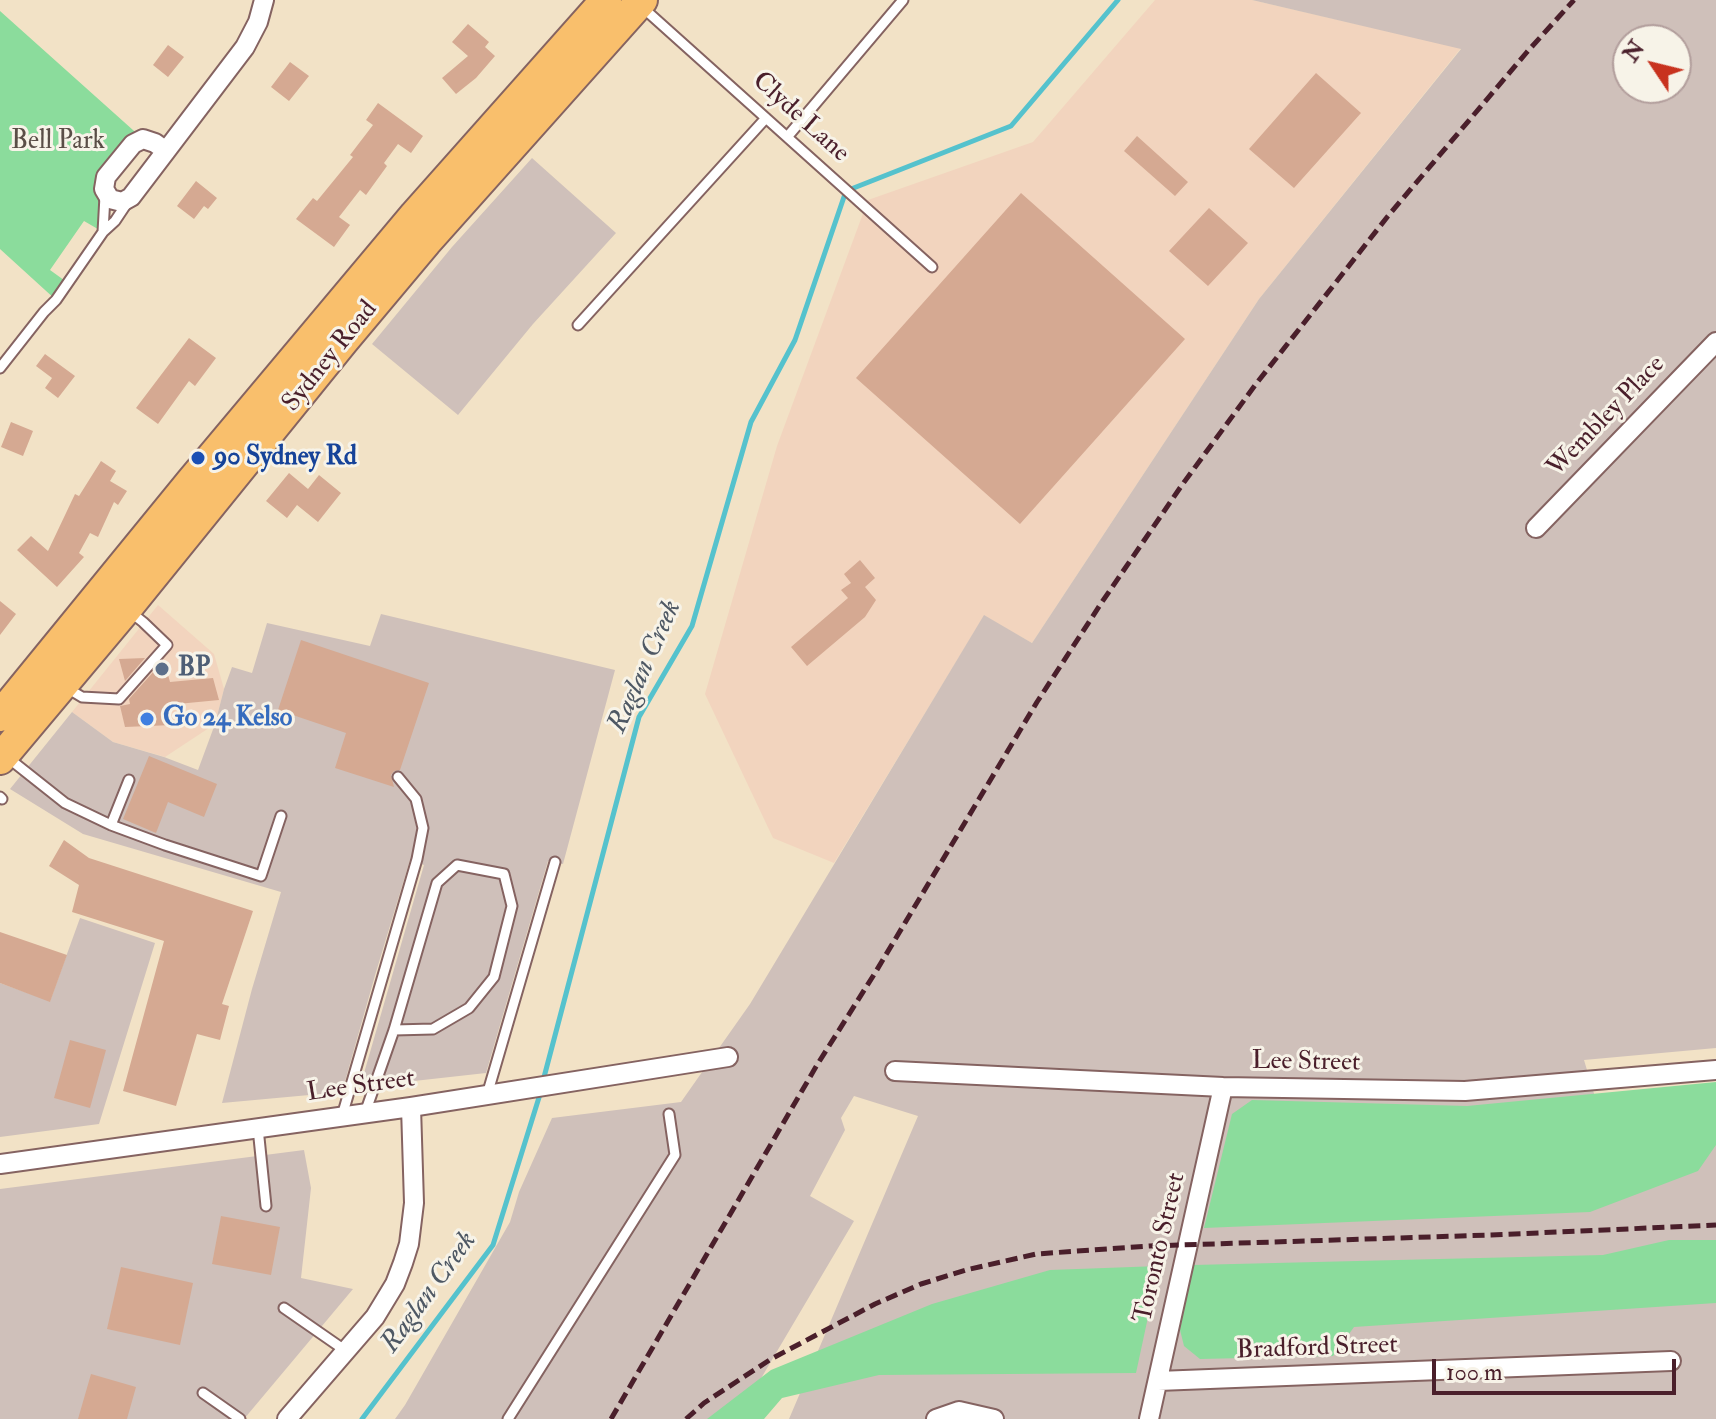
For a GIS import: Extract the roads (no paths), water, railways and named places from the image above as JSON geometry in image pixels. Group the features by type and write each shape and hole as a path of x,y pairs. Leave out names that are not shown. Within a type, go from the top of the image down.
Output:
{"highway":[{"name":"Sydney Road","path":"0,716 415,215 606,0"},
{"name":"Sydney Road","path":"2,757 426,242 640,2"}],"street":[{"path":"166,151 143,139 133,144 106,177 104,189 110,199 122,202 131,197 166,151 245,47 258,22 264,0"},
{"name":"Wembley Place","path":"1536,528 1716,342"},
{"name":"Lee Street","path":"0,1164 411,1107 728,1057"},
{"name":"Lee Street","path":"895,1071 1223,1087 1465,1091 1716,1070"},
{"name":"Toronto Street","path":"1149,1419 1223,1087"},
{"path":"287,1419 375,1317 395,1284 409,1244 414,1203 411,1107"},
{"name":"Bradford Street","path":"1158,1381 1671,1361"},
{"path":"936,1419 959,1411 994,1419"}],"lane":[{"path":"788,136 903,0"},
{"name":"Clyde Lane","path":"640,2 932,267"},
{"path":"578,325 766,118"},
{"path":"103,232 104,189"},
{"path":"0,368 5,354 56,300 131,197"},
{"path":"63,685 82,697 119,699 167,645 126,609"},
{"path":"2,757 65,803 111,825 261,876 281,816"},
{"path":"342,1116 417,859 423,828 416,799 398,777"},
{"path":"111,825 129,780"},
{"path":"487,1095 555,862"},
{"path":"365,1113 394,1030 437,883 457,865 504,874 512,906 494,977 469,1008 433,1029 394,1030"},
{"path":"508,1419 675,1155 669,1114"},
{"path":"258,1128 266,1206"},
{"path":"284,1308 346,1351"},
{"path":"203,1393 240,1419"}],"waterway":[{"name":"Raglan Creek","path":"543,1081 639,717 692,626 751,422 795,340 846,191 1011,126 1118,0"},
{"name":"Raglan Creek","path":"362,1419 493,1245 541,1091"}],"railway":[{"path":"611,1419 817,1065 1037,702 1102,602 1256,384 1388,216 1574,0"},
{"path":"686,1419 704,1403 771,1359 875,1304 921,1284 966,1270 1036,1254 1149,1246 1716,1225"}],"place":[{"name":"90 Sydney Rd","path":"198,458"},
{"name":"BP","path":"162,669"},
{"name":"Go 24 Kelso","path":"147,719"}],"park label":[{"name":"Bell Park","path":"58,142"}]}
